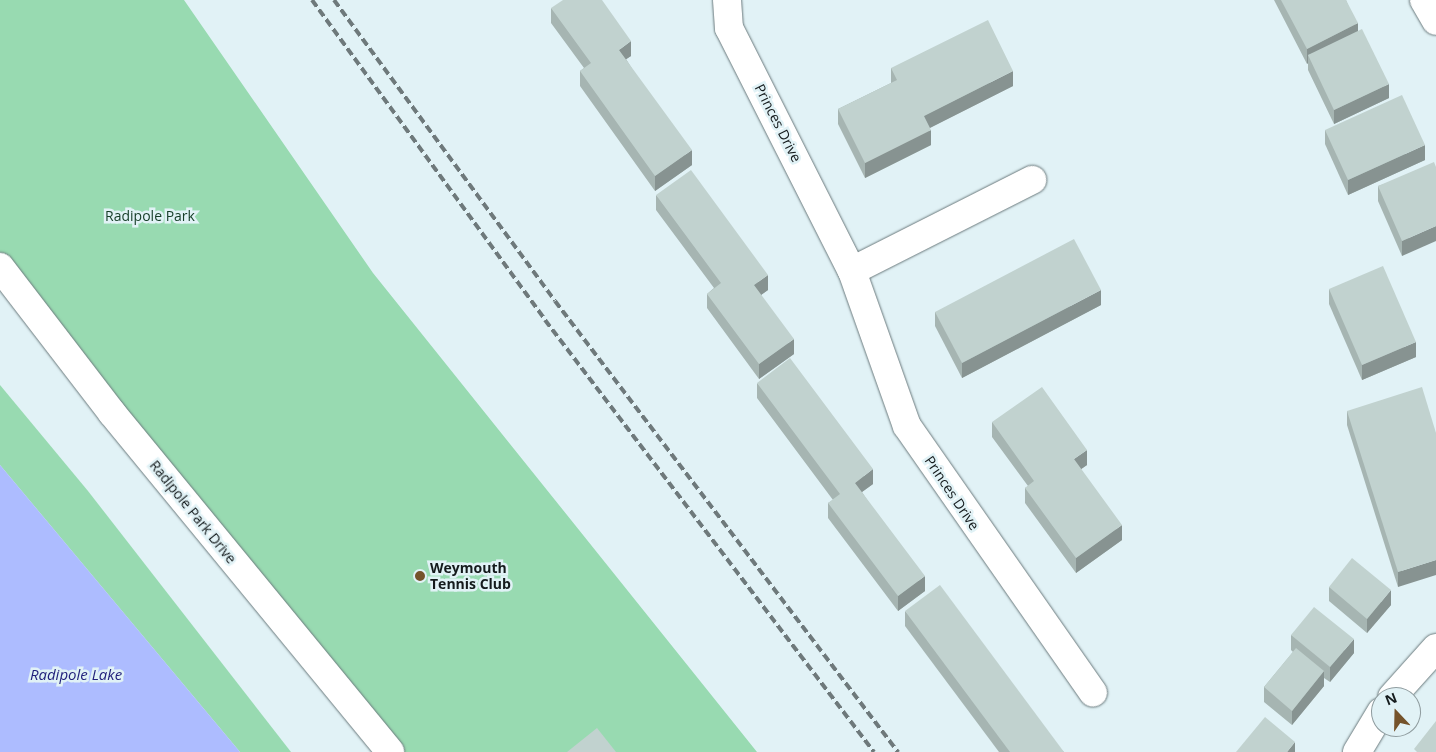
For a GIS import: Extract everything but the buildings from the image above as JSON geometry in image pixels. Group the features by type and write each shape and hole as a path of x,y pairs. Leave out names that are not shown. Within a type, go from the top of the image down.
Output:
{"street":[{"name":"Princes Drive","path":"726,0 729,28 852,271 907,426 1093,693"},
{"path":"1424,0 1436,21"},
{"path":"852,271 1032,180"},
{"name":"Radipole Park Drive","path":"0,267 112,414 390,752"},
{"path":"1401,687 1436,648"},
{"path":"1357,752 1371,729"}],"green space":[{"name":"Radipole Park","path":"0,0 184,0 373,273 757,752 390,752 0,267"},
{"path":"0,385 88,491 291,752 240,752 0,465"}],"water":[{"name":"Radipole Lake","path":"0,465 240,752 0,752"}],"railway":[{"path":"312,0 545,320 874,752"},
{"path":"334,0 555,301 898,752"}],"place":[{"name":"Weymouth Tennis Club","path":"420,576"}]}
